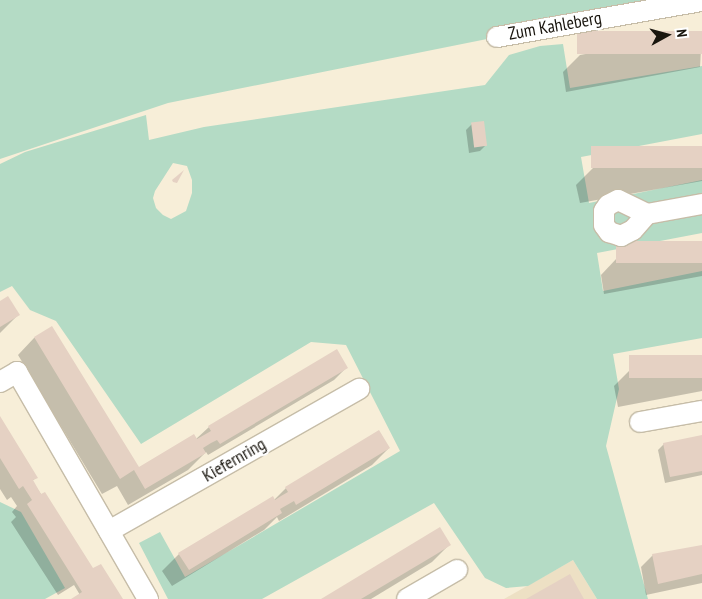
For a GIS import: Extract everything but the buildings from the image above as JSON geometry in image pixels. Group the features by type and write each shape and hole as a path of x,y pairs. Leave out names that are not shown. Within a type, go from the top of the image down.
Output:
{"street":[{"name":"Zum Kahleberg","path":"497,37 702,1"},
{"path":"647,214 702,204"},
{"path":"0,382 17,372 148,599"},
{"name":"Kiefernring","path":"110,531 359,389"},
{"path":"640,422 702,411"},
{"path":"407,599 457,570"}],"shaded area":[{"path":"573,560 597,599 504,599"}],"green space":[{"path":"0,0 702,0 497,37 168,103 0,159"},
{"path":"563,44 570,88 702,66 702,134 581,157 589,203 702,180 702,233 597,253 603,291 702,271 702,338 613,354 619,389 606,446 648,599 597,599 573,560 528,586 506,588 485,578 434,503 262,599 168,599 139,543 160,532 185,577 400,451 346,345 311,342 141,444 56,321 30,310 12,286 0,292 0,164 25,152 146,115 149,140 204,127 485,85 509,55 540,46","holes":["173,163 187,166 192,180 192,193 186,211 171,219 163,215 156,208 153,198 155,191"]},
{"path":"0,502 21,512 65,588 45,599 0,599"}]}
